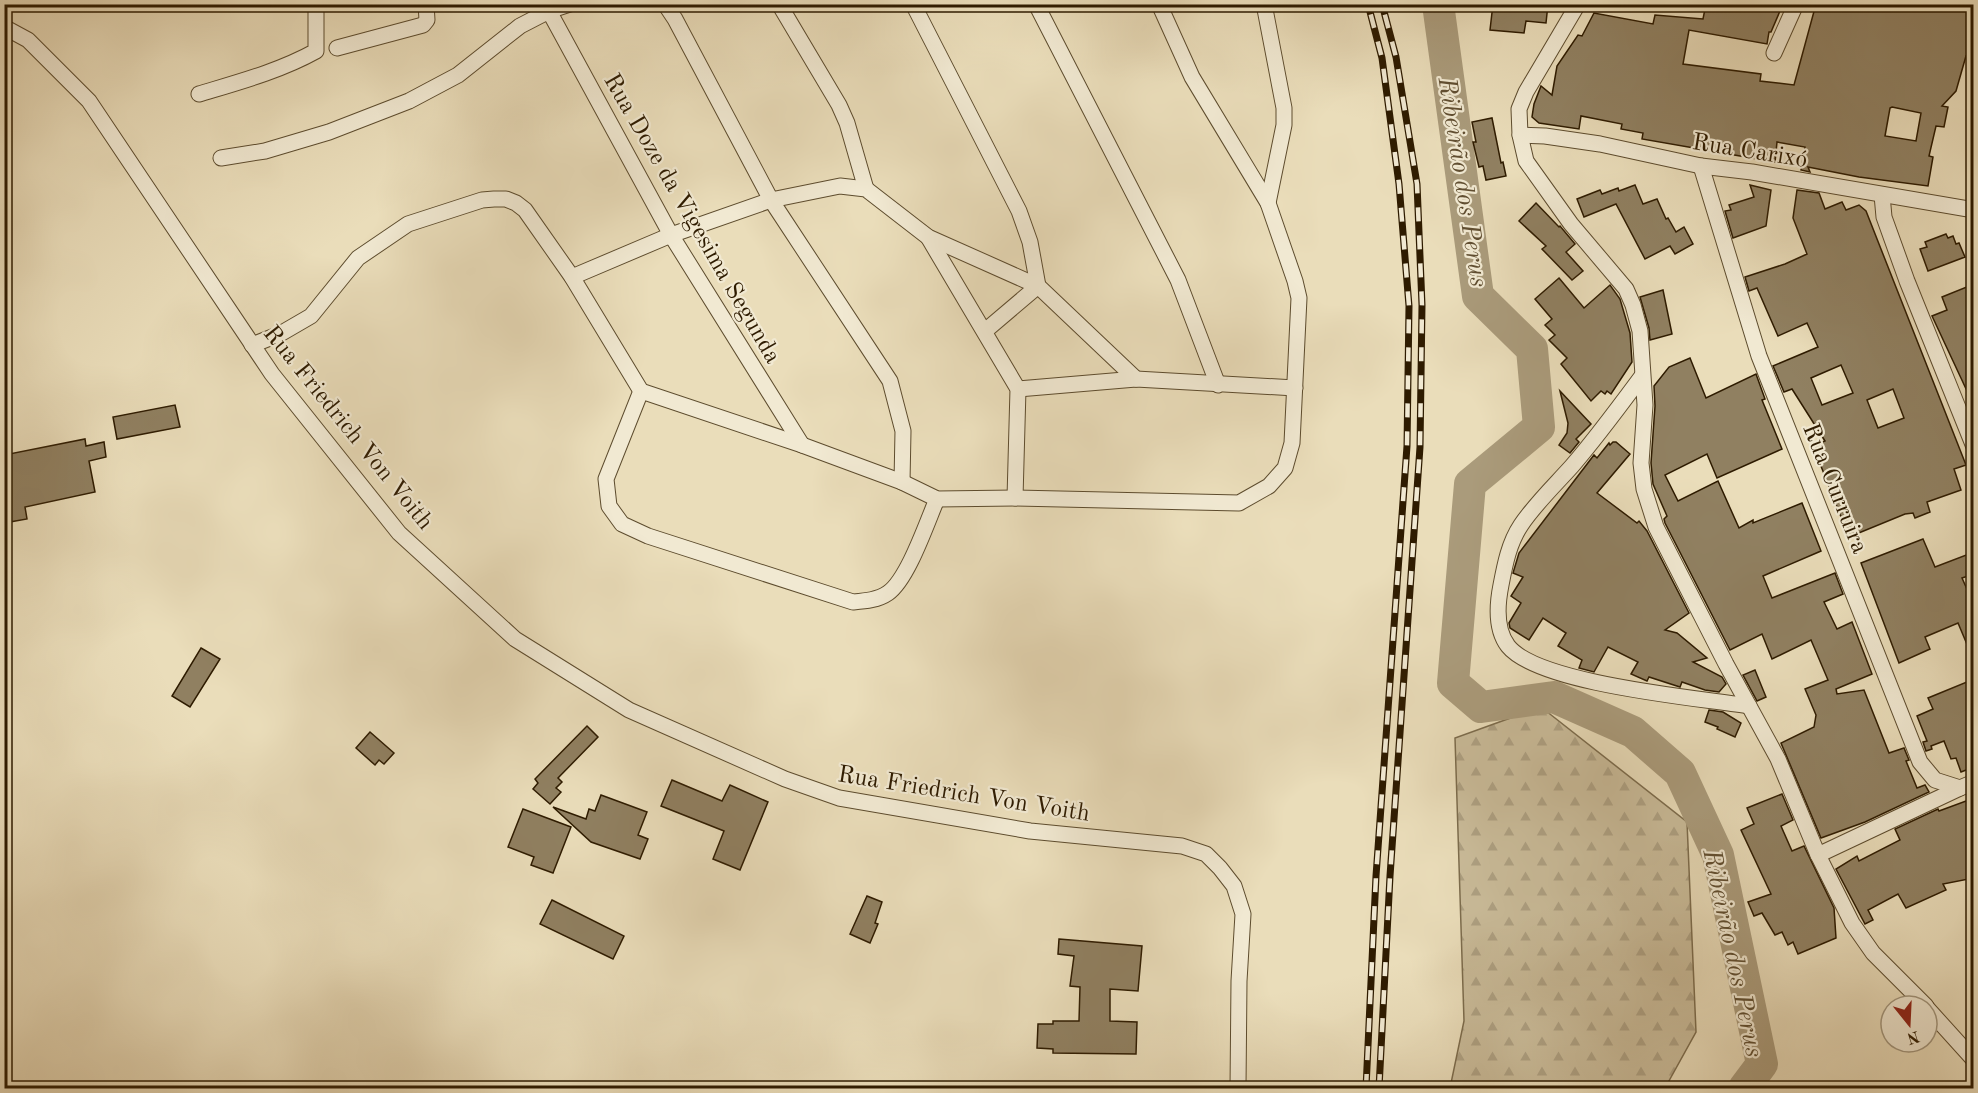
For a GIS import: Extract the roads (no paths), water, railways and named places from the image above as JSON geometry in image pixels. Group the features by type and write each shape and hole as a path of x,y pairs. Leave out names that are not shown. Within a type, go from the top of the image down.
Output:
{"street":[{"path":"199,94 301,60 316,51 316,4"},
{"path":"337,48 423,25 427,20 426,4"},
{"path":"221,158 265,151 329,132 409,101 458,75 520,26 549,11 570,4"},
{"path":"665,4 771,200 890,381 903,430 902,482"},
{"path":"779,4 839,105 847,123 866,189"},
{"path":"913,4 1019,211 1030,242 1038,286"},
{"path":"1036,4 1178,280 1218,385"},
{"path":"252,345 311,316 358,258 408,224 482,200 506,199 525,210 572,277 641,391 802,445 902,482 937,499 1015,498 1239,503 1269,486 1285,468 1292,443 1299,298 1296,281 1268,202 1192,77 1159,4"},
{"path":"1264,4 1284,108 1284,125 1268,202"},
{"path":"1578,4 1526,92 1520,109 1520,135 1526,161 1532,172 1626,289 1640,331 1645,405 1641,463 1649,508 1656,527 1785,774 1818,855 1852,923 1872,953 1913,994"},
{"path":"1774,53 1796,4"},
{"name":"Rua Doze da Vigesima Segunda","path":"549,11 671,235 802,445"},
{"name":"Rua Friedrich Von Voith","path":"4,27 28,40 89,101 272,374 399,533 515,639 628,710 785,778 839,798 1029,831 1182,846 1206,854 1234,886 1243,914 1239,981 1238,1089"},
{"name":"Rua Carixó","path":"1520,135 1545,136 1600,144 1701,166 1752,172 1974,210"},
{"name":"Rua Curruira","path":"1701,166 1759,356 1920,762 1935,780 1967,785"},
{"path":"572,277 671,235 771,200 840,186 866,189 928,237 1038,286 1136,379"},
{"path":"1882,195 1884,217 1907,281 1974,447"},
{"path":"928,237 1018,389 1015,498"},
{"path":"985,331 1038,286"},
{"path":"1642,376 1597,437 1521,525 1507,555 1500,593 1498,622 1502,636 1510,648 1553,672 1651,691 1749,706"},
{"path":"1018,389 1136,379 1295,388"},
{"path":"641,391 606,479 609,506 622,524 648,536 853,602 870,601 889,592 903,575 937,499"},
{"path":"1818,855 1967,785"},
{"path":"1939,1021 1974,1060"}],"waterway":[{"name":"Ribeirão dos Perus","path":"1438,4 1478,296 1532,349 1539,427 1470,484 1453,683 1481,707 1554,697 1633,732 1680,773 1718,855 1762,1064 1744,1088"}],"railway":[{"path":"1366,1088 1376,876 1407,446 1409,306 1399,184 1382,58 1368,4"},
{"path":"1379,1088 1390,876 1420,447 1422,305 1417,184 1396,57 1382,4"}]}
